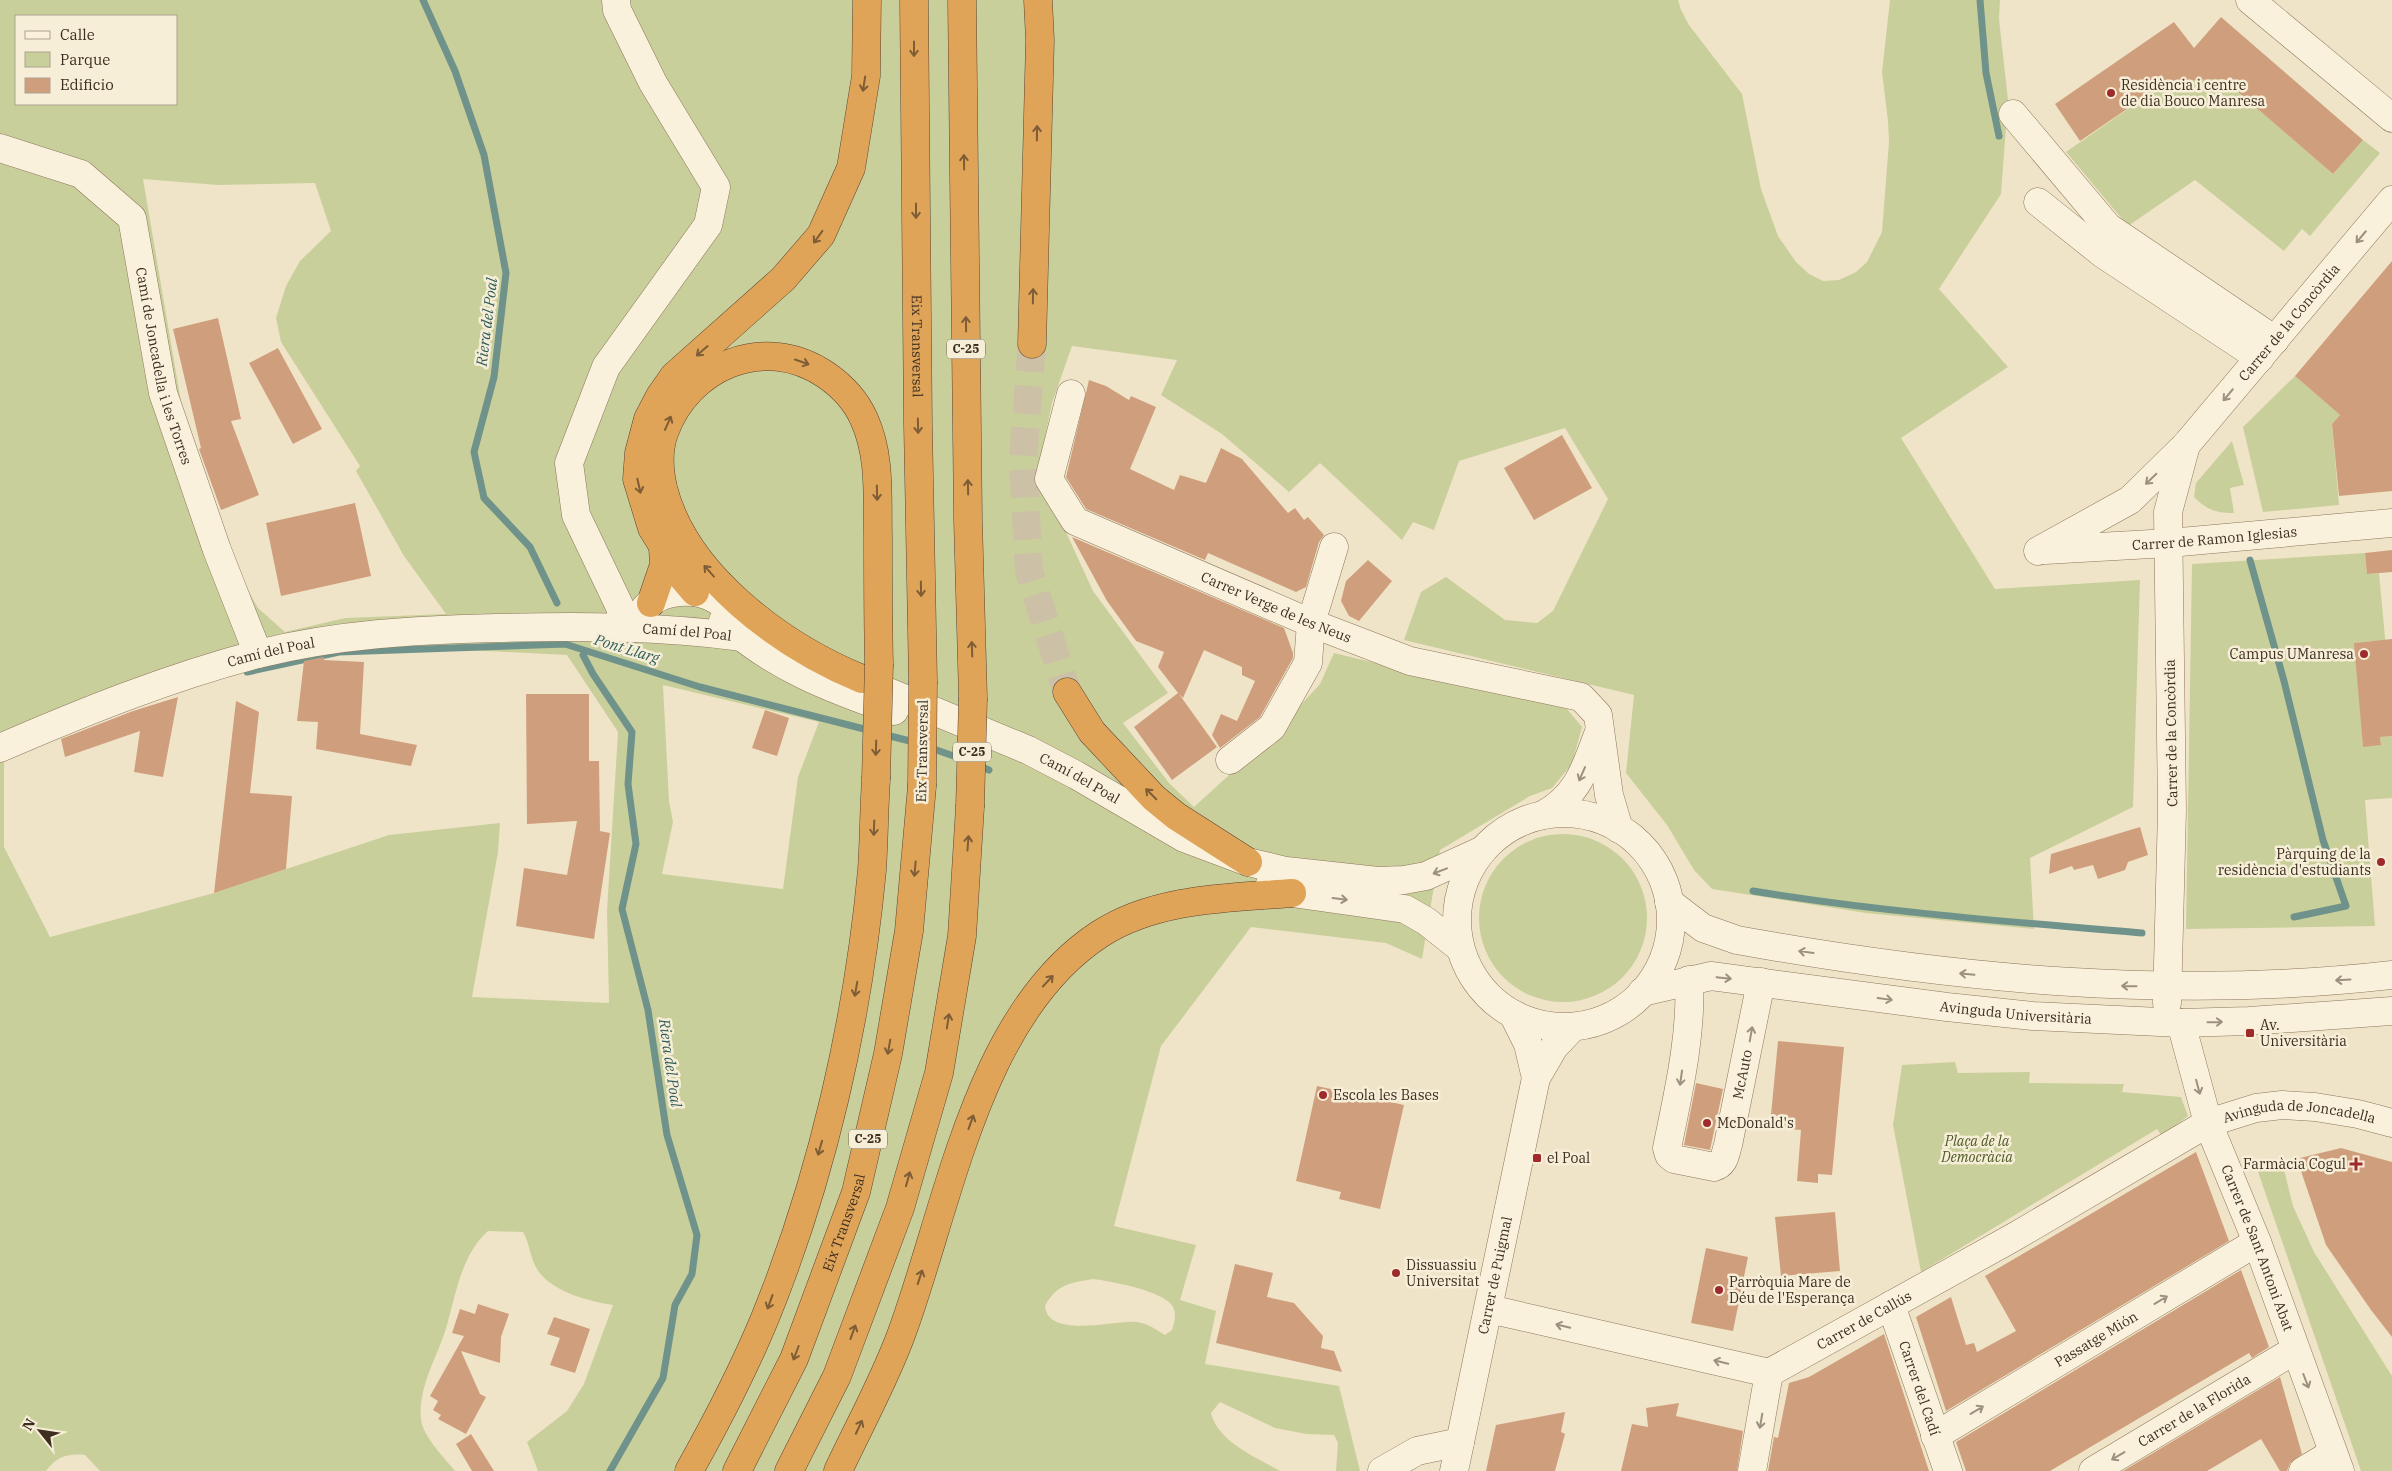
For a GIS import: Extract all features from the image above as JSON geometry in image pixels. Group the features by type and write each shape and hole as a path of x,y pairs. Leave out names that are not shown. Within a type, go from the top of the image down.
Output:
{"highway":[{"path":"694,592 663,548 652,528 637,480 639,453 648,419 660,396 674,376 783,279 821,235 851,168 866,76 867,0"},
{"name":"Eix Transversal","path":"738,1471 794,1359 856,1192 888,1054 909,931 922,786 923,681 918,425 914,0"},
{"name":"C-25","path":"789,1471 837,1376 900,1208 939,1073 962,936 970,807 973,698 968,520 962,0"},
{"path":"1032,344 1040,40 1038,0"},
{"path":"690,1471 724,1409 765,1318 802,1214 833,1102 860,967 872,869 876,779 870,672 877,485 874,445 864,418 852,399 834,381 814,367 790,358 767,356 746,358 726,364 708,374 691,388 680,403 663,434 660,456 661,479 667,504 675,523 709,571 765,624 820,660 870,672"},
{"path":"651,603 664,565 663,548"},
{"path":"1067,692 1092,732 1154,798 1176,816 1248,862"},
{"path":"838,1471 900,1336 971,1122 993,1069 1034,996 1066,962 1101,934 1146,912 1192,901 1292,893"}],"street":[{"path":"616,0 617,10 653,84 716,187 708,225 606,367 569,463 576,515 629,628"},
{"path":"2250,0 2392,118"},
{"path":"2013,114 2108,227 2268,349"},
{"name":"Camí de Joncadella i les Torres","path":"0,148 81,174 132,218 163,394 217,550 258,654"},
{"name":"Carrer de la Concòrdia","path":"2038,551 2130,500 2186,445 2392,200"},
{"path":"2038,202 2103,254 2268,349"},
{"name":"Carrer Verge de les Neus","path":"1071,394 1049,479 1076,521 1311,623 1410,661 1581,697 1598,715 1609,795 1620,829"},
{"name":"Carrer de la Concòrdia","path":"2174,1023 2167,986 2172,810 2168,512 2186,445"},
{"name":"Carrer de Ramon Iglesias","path":"2038,551 2169,543 2392,523"},
{"path":"1230,760 1272,727 1308,663 1311,623 1334,547"},
{"name":"Camí del Poal","path":"629,628 646,606 660,597 677,592 694,592 716,600 753,630 800,662 832,677 870,672 1076,775 1184,838 1248,862 1286,871 1378,880 1404,880 1426,876 1483,850"},
{"name":"Camí del Poal","path":"694,592 741,637 779,663 822,685 1012,757 1067,783 1197,857 1292,893 1406,909 1426,921 1460,948"},
{"name":"Camí del Poal","path":"0,748 63,721 165,683 258,654 338,638 408,630 569,627 629,628 741,637"},
{"path":"1543,815 1577,814 1599,819 1620,829 1638,843 1652,860 1663,880 1669,902 1670,926 1666,950 1657,972 1642,992 1625,1007 1606,1018 1573,1027 1536,1023 1513,1014 1494,1002 1468,968 1460,948 1457,925 1458,902 1465,879 1483,850 1506,830 1543,815 1559,806 1572,793 1581,778 1600,728"},
{"path":"1669,902 1703,928 1736,940 1953,973 2036,981 2167,986 2238,986 2392,976"},
{"name":"Avinguda Universitària","path":"1642,992 1711,976 1947,1008 2033,1016 2174,1023 2249,1021 2392,1011"},
{"name":"McAuto","path":"1689,980 1690,1020 1686,1030 1680,1080 1668,1148 1669,1155 1674,1159 1714,1167 1720,1165 1724,1160 1728,1145 1761,982"},
{"name":"Carrer de Puigmal","path":"1513,1014 1528,1044 1536,1078"},
{"name":"Carrer de Sant Antoni Abat","path":"2174,1023 2208,1123 2256,1242 2337,1462"},
{"name":"Carrer de Puigmal","path":"1454,1471 1536,1078 1554,1047 1573,1027"},
{"name":"Avinguda de Joncadella","path":"2208,1123 2256,1108 2282,1105 2350,1112 2392,1123"},
{"name":"Carrer de Callús","path":"1769,1373 2014,1237 2208,1123"},
{"name":"Passatge Mión","path":"1935,1436 2256,1242"},
{"name":"Carrer del Cadí","path":"1891,1305 1948,1471"},
{"path":"1489,1309 1769,1373 1752,1471"},
{"name":"Carrer de la Florida","path":"2093,1471 2295,1350"},
{"path":"1382,1471 1417,1451 1460,1442"},
{"path":"2303,1471 2337,1462"}],"green space":[{"path":"0,0 1678,0 1689,25 1742,94 1761,189 1778,236 1796,262 1809,274 1823,281 1839,280 1856,272 1867,262 1882,232 1889,142 1882,72 1890,0 2000,0 1999,19 2008,100 2001,194 1939,289 2008,367 1901,438 1995,589 2140,580 2133,807 2030,858 2034,929 1866,913 1712,889 1694,870 1667,825 1626,773 1634,695 1404,640 1421,592 1446,577 1505,620 1537,623 1553,611 1608,499 1565,428 1459,461 1434,530 1413,522 1402,540 1320,463 1289,492 1222,434 1161,395 1177,360 1072,346 1052,403 1038,471 1093,591 1168,693 1123,723 1169,783 1194,807 1274,734 1320,684 1334,653 1567,709 1582,727 1572,764 1552,788 1530,796 1440,850 1422,959 1386,943 1251,927 1161,1046 1114,1226 1196,1245 1180,1300 1216,1311 1205,1364 1339,1386 1360,1471 1336,1471 1338,1443 1334,1435 1306,1434 1275,1428 1220,1402 1211,1413 1221,1432 1239,1448 1280,1471 538,1471 527,1442 567,1411 584,1384 613,1305 571,1294 543,1277 533,1260 523,1232 488,1231 472,1251 461,1275 443,1337 429,1371 421,1407 421,1420 426,1434 455,1471 100,1471 85,1455 68,1455 58,1459 46,1471 0,1471","holes":["143,179 218,185 315,183 331,231 300,261 286,286 276,318 281,342 360,466 356,471 404,556 446,614 345,618 285,632 258,608 241,578 187,437","446,649 567,655 618,732 607,911 609,1003 472,997 498,852 500,823 389,835 214,893 50,937 4,847 4,759 210,677 239,672 247,673 339,653","663,685 819,722 798,777 783,889 662,874 673,822 669,801","1093,1279 1136,1288 1160,1296 1168,1301 1175,1313 1172,1330 1165,1335 1148,1325 1137,1322 1085,1326 1070,1325 1058,1322 1049,1316 1045,1306 1054,1293 1065,1286"]},
{"path":"2223,79 2333,174 2363,140 2380,153 2310,236 2302,229 2284,251 2195,180 2128,226 2066,152 2168,81"},
{"path":"2295,376 2340,415 2332,424 2339,505 2263,512 2243,427"},
{"path":"2232,441 2244,485 2230,488 2234,513 2212,510 2194,497 2196,483"},
{"path":"2365,553 2367,574 2379,573 2391,701 2372,641 2355,643 2363,746 2381,745 2380,737 2392,736 2392,798 2365,800 2375,926 2186,929 2192,564"},
{"path":"1571,834 1588,837 1603,843 1623,858 1638,878 1644,893 1647,918 1644,943 1638,958 1623,978 1603,993 1588,999 1555,1002 1538,999 1523,993 1498,972 1488,958 1482,943 1479,910 1482,893 1488,878 1509,853 1523,843 1538,837"},
{"name":"Plaça de la Democràcia","path":"1955,1062 1958,1073 2030,1072 2029,1083 2124,1084 2122,1092 2181,1097 2188,1116 2162,1136 2157,1129 1921,1272 1893,1125 1902,1065"},
{"path":"2254,1160 2282,1162 2293,1206 2314,1252 2392,1376 2392,1471 2361,1471"}],"building":[{"name":"Residència i centre de dia Bouco Manresa","path":"2221,17 2363,140 2333,174 2223,79 2168,81 2080,141 2055,104 2174,22 2194,48"},
{"path":"2392,261 2392,491 2339,496 2332,424 2340,415 2295,376"},
{"path":"218,318 241,419 231,421 259,495 221,510 199,449 201,448 173,329"},
{"path":"278,348 322,429 293,444 249,363"},
{"path":"1089,380 1106,386 1129,400 1131,396 1156,407 1130,469 1174,490 1180,475 1206,483 1221,448 1242,459 1288,513 1295,508 1304,520 1308,517 1324,535 1319,542 1306,587 1296,592 1208,553 1205,560 1086,509 1066,477"},
{"path":"1562,435 1592,488 1534,520 1504,468"},
{"path":"355,503 371,576 281,596 266,523"},
{"path":"1072,537 1284,628 1293,658 1260,717 1220,748 1212,735 1221,714 1237,721 1255,681 1242,675 1242,667 1204,650 1183,698 1179,694 1217,747 1172,780 1134,727 1178,693 1158,667 1164,652 1136,641 1107,601"},
{"path":"2392,550 2392,572 2367,574 2365,553"},
{"path":"1368,560 1392,581 1359,621 1349,616 1341,601 1346,581"},
{"name":"Campus UManresa","path":"2392,639 2392,736 2380,737 2381,745 2363,747 2354,643"},
{"path":"324,657 324,660 364,662 360,734 417,745 411,766 316,749 318,722 297,721 304,661"},
{"path":"526,694 589,694 589,761 599,761 600,831 610,833 594,939 516,926 524,868 567,875 577,821 527,824"},
{"path":"178,697 163,777 134,772 140,731 65,757 61,739 133,711"},
{"path":"236,701 259,712 250,793 292,796 286,869 214,893"},
{"path":"765,710 789,718 777,756 752,748"},
{"path":"2140,827 2148,855 2128,862 2125,870 2098,879 2093,865 2074,870 2072,866 2049,874 2051,854"},
{"path":"1778,1041 1844,1047 1832,1175 1818,1174 1818,1183 1797,1181 1801,1130 1778,1128 1779,1116 1771,1115"},
{"path":"1696,1083 1723,1089 1710,1150 1684,1145"},
{"path":"1317,1086 1404,1105 1380,1209 1339,1199 1341,1192 1296,1181"},
{"path":"2341,1148 2392,1162 2392,1337 2326,1245 2301,1171 2300,1158"},
{"path":"2196,1152 2229,1241 1946,1411 1916,1317 1951,1297 1966,1345 1974,1343 1977,1352 2016,1331 1985,1276"},
{"path":"1835,1212 1840,1271 1781,1276 1775,1217"},
{"name":"Parròquia Mare de Déu de l'Esperança","path":"1706,1248 1748,1257 1733,1331 1691,1323"},
{"path":"1235,1264 1273,1273 1267,1297 1294,1303 1323,1336 1321,1348 1334,1351 1342,1372 1216,1343"},
{"path":"2241,1270 2269,1347 2252,1358 2249,1353 2050,1471 1966,1471 1956,1442"},
{"path":"478,1304 509,1314 501,1337 500,1363 461,1351 480,1394 486,1397 466,1434 438,1419 441,1415 433,1410 438,1401 430,1396 464,1336 452,1333 460,1309 475,1314"},
{"path":"554,1317 590,1329 575,1373 550,1365 560,1338 547,1334"},
{"path":"1884,1334 1929,1471 1768,1471 1774,1437 1778,1438 1789,1383 1809,1377"},
{"path":"2280,1377 2302,1454 2290,1463 2287,1471 2280,1471 2261,1439 2207,1471 2123,1471"},
{"path":"1679,1403 1676,1416 1743,1431 1737,1471 1621,1471 1632,1424 1648,1427 1646,1408"},
{"path":"1565,1412 1561,1432 1565,1434 1555,1471 1486,1471 1496,1425"},
{"path":"471,1434 494,1471 472,1471 456,1444"}],"waterway":[{"name":"Riera del Poal","path":"423,0 455,71 484,155 506,273 494,377 474,452 484,498 530,547 557,603"},
{"path":"1980,0 1986,73 1999,136"},
{"path":"2250,560 2284,681 2323,840 2346,906 2294,917"},
{"name":"Pont Llarg","path":"247,672 339,652 565,644 700,687 872,731"},
{"name":"Riera del Poal","path":"583,655 593,674 632,732 628,784 636,844 622,909 648,1010 667,1135 697,1235 692,1274 675,1305 663,1378 610,1471"},
{"name":"Pont Llarg","path":"882,734 918,743"},
{"name":"Pont Llarg","path":"928,747 965,760"},
{"name":"Pont Llarg","path":"977,765 989,770"},
{"path":"1753,891 1898,911 2142,933"}],"tunnel":[{"path":"1032,344 1023,459 1029,571 1067,692"}],"place":[{"name":"Residència i centre de dia Bouco Manresa","path":"2111,93"},
{"name":"Campus UManresa","path":"2364,654"},
{"name":"Pàrquing de la residència d'estudiants","path":"2381,862"},
{"name":"Av. Universitària","path":"2250,1033"},
{"name":"Escola les Bases","path":"1323,1095"},
{"name":"McDonald's","path":"1707,1123"},
{"name":"el Poal","path":"1537,1158"},
{"name":"Farmàcia Cogul","path":"2356,1164"},
{"name":"Dissuassiu Universitat","path":"1396,1273"},
{"name":"Parròquia Mare de Déu de l'Esperança","path":"1719,1290"}]}
